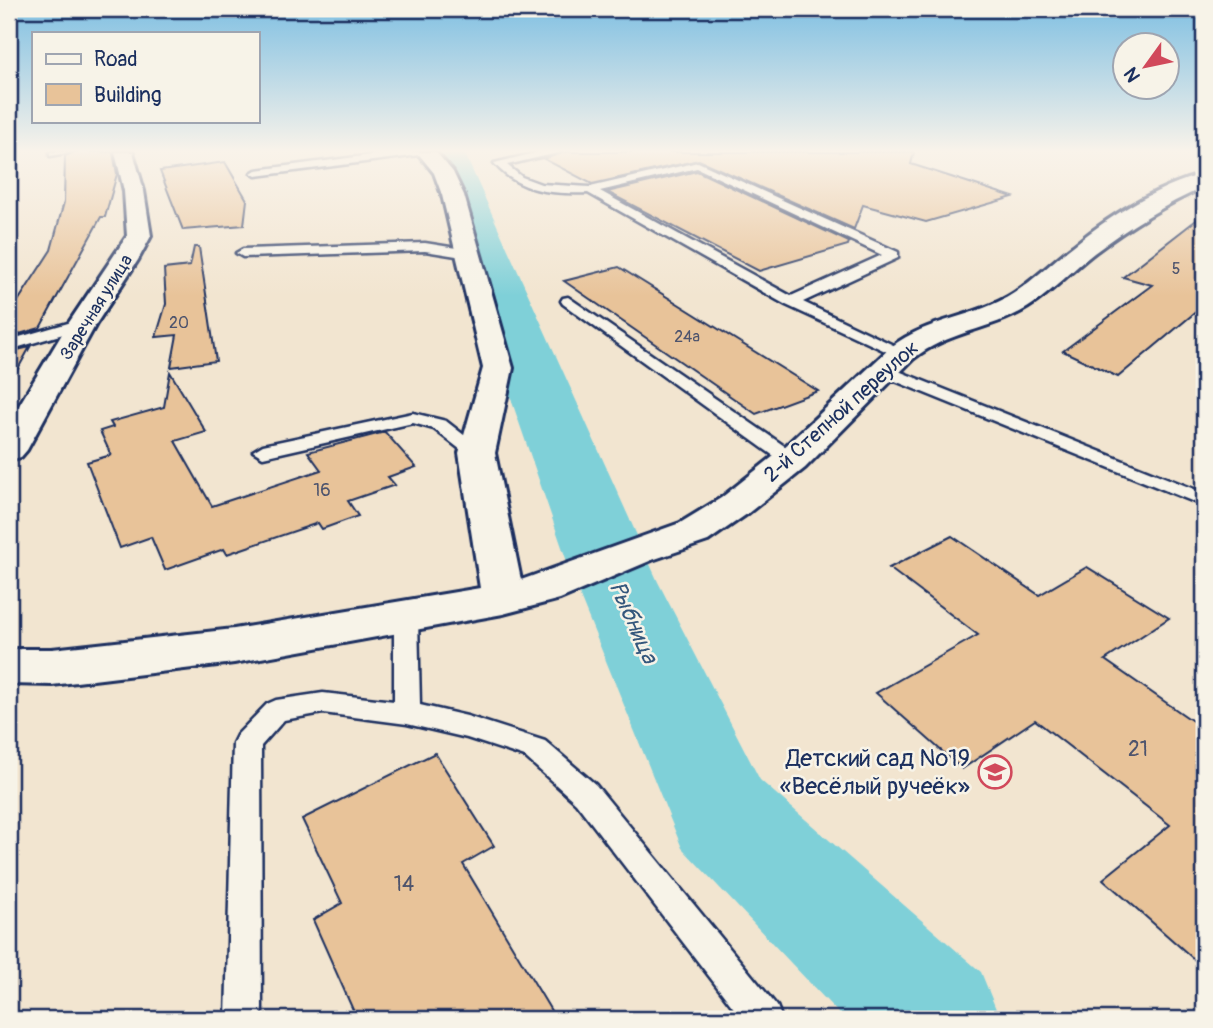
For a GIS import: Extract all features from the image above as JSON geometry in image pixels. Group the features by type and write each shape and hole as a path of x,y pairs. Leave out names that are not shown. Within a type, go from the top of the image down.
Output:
{"street":[{"name":"Заречная улица","path":"9,450 82,324 126,260 139,236 135,200"},
{"path":"454,200 498,368 477,453 503,599"},
{"name":"2-й Степной переулок","path":"9,667 52,667 234,646 503,599 545,589 638,551 694,532 734,506 792,460 922,338 1002,310 1023,299 1086,248 1156,200"}],"lane":[{"path":"608,200 894,362 1204,500"},
{"path":"774,200 893,255 791,302"},
{"path":"243,253 425,247 469,254"},
{"path":"568,301 792,460"},
{"path":"9,345 82,324"},
{"path":"262,451 413,418 440,425 477,453"},
{"path":"406,618 407,713"},
{"path":"244,1019 247,743 276,711 323,703 407,713 467,727 535,749 586,794 764,1019"}],"building":[{"path":"110,200 105,217 101,217 40,328 9,337 9,315 51,250 64,202"},
{"path":"171,200 247,200 244,225 183,230"},
{"path":"622,200 759,200 849,242 848,245 759,271"},
{"path":"789,200 1003,200 926,222 863,205 854,229"},
{"path":"1204,214 1204,305 1118,377 1063,351 1152,285 1123,277"},
{"path":"194,247 199,247 216,361 171,367 177,335 156,337 166,304 164,269 190,266"},
{"path":"619,267 818,391 756,414 564,281"},
{"path":"30,347 9,385 9,352"},
{"path":"170,372 206,432 175,441 212,506 321,470 308,452 385,432 416,467 388,477 395,485 348,501 358,516 322,529 318,523 227,554 224,549 165,570 151,537 120,548 87,462 111,455 100,431 113,427 110,422 164,407"},
{"path":"952,536 1039,595 1087,567 1169,618 1105,660 1204,729 1204,968 1103,879 1170,825 1035,720 962,769 876,693 978,635 889,568"},
{"path":"435,753 494,846 463,864 556,1019 357,1019 313,920 342,903 302,819"}],"waterway":[{"name":"Рыбница","path":"464,200 616,582 721,814 934,1019"}],"place":[{"name":"Детский сад №19 «Весёлый ручеёк»","path":"995,772"}]}
